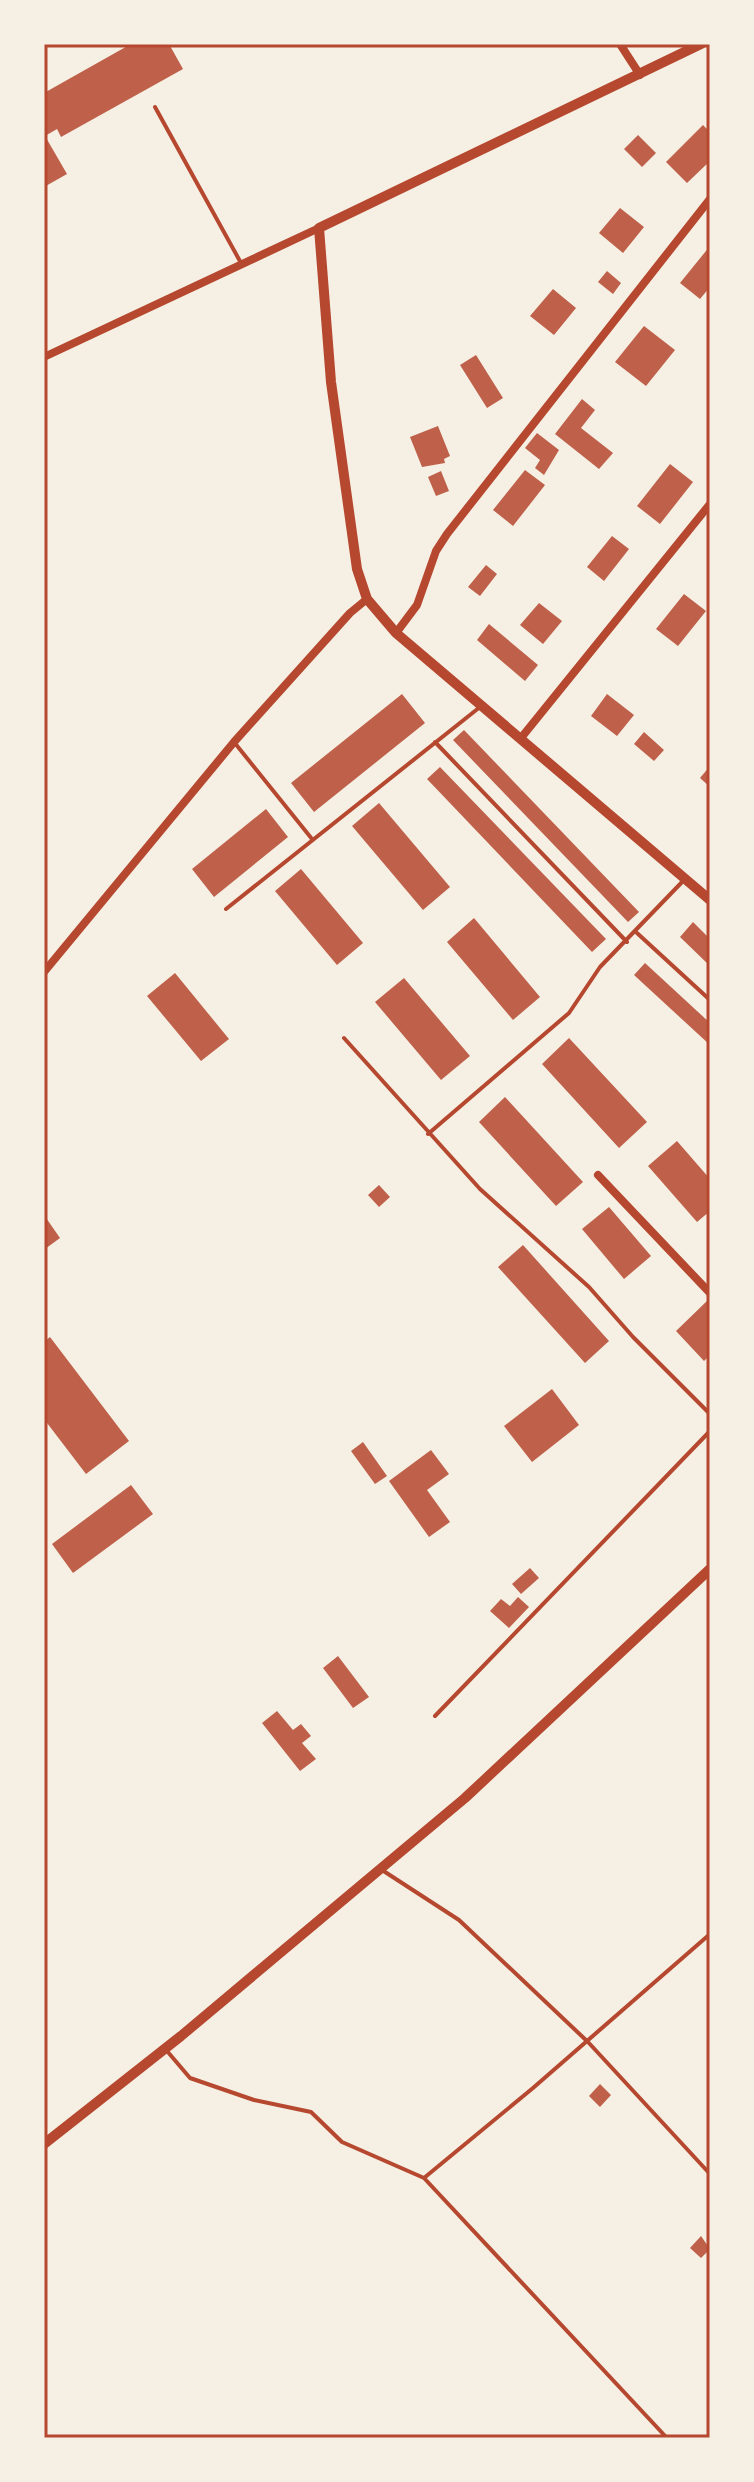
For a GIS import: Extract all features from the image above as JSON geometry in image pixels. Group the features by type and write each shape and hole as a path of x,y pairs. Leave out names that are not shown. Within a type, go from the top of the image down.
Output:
{"street":[{"path":"620,44 640,75"},
{"path":"44,357 701,44"},
{"path":"396,633 417,605 436,551 447,534 710,199"},
{"path":"319,228 331,382 349,522 357,569 367,599 396,633 710,900"},
{"path":"521,738 710,504"},
{"path":"44,972 234,742 350,613 367,599"},
{"path":"598,1175 710,1293"},
{"path":"44,2144 165,2048 465,1798 710,1569"}],"lane":[{"path":"155,107 241,263"},
{"path":"226,909 482,706"},
{"path":"434,741 627,942"},
{"path":"234,742 312,839"},
{"path":"428,1134 569,1013 600,967 637,933 685,878"},
{"path":"637,933 710,1000"},
{"path":"344,1038 490,1199 589,1287 710,1414"},
{"path":"435,1716 710,1431"},
{"path":"379,1869 459,1920 588,2042 710,2174"},
{"path":"424,2178 588,2042 710,1934"},
{"path":"165,2048 190,2078 254,2100 311,2112 342,2142 424,2178 667,2438"}],"building":[{"path":"131,44 169,44 183,69 61,137 57,129 45,136 67,174 44,187 44,93"},
{"path":"703,125 710,132 710,161 687,183 666,162"},
{"path":"638,135 656,153 642,167 624,149"},
{"path":"620,208 644,227 623,253 599,233"},
{"path":"710,246 710,287 700,299 680,283"},
{"path":"607,271 621,283 613,294 598,282"},
{"path":"553,289 576,308 554,335 530,316"},
{"path":"644,326 675,350 646,386 615,362"},
{"path":"476,355 503,398 487,408 460,365"},
{"path":"582,399 595,410 581,428 613,453 599,469 555,434"},
{"path":"438,426 450,456 444,459 445,463 422,467 410,437"},
{"path":"537,433 559,450 544,475 535,468 540,460 525,448"},
{"path":"670,464 693,482 660,524 637,506"},
{"path":"525,470 545,485 513,526 493,510"},
{"path":"441,471 449,491 436,496 428,477"},
{"path":"612,536 629,549 604,581 587,567"},
{"path":"486,565 497,574 480,596 468,587"},
{"path":"684,594 706,611 678,646 656,629"},
{"path":"539,603 562,621 543,644 520,625"},
{"path":"489,624 538,665 525,681 477,640"},
{"path":"402,694 425,723 314,812 291,783"},
{"path":"607,694 634,715 617,736 591,716"},
{"path":"464,730 639,912 628,922 453,740"},
{"path":"644,732 664,750 654,761 634,744"},
{"path":"710,766 710,787 700,778"},
{"path":"440,767 606,939 592,952 427,779"},
{"path":"379,803 450,887 423,910 352,826"},
{"path":"266,809 288,837 214,897 192,869"},
{"path":"301,869 363,943 337,965 275,891"},
{"path":"474,918 540,997 513,1020 447,942"},
{"path":"693,922 710,939 710,966 680,937"},
{"path":"645,963 710,1023 710,1045 634,975"},
{"path":"175,973 229,1039 201,1061 147,996"},
{"path":"404,978 470,1056 441,1080 375,1002"},
{"path":"569,1038 647,1122 619,1148 542,1064"},
{"path":"505,1097 583,1182 556,1206 479,1122"},
{"path":"677,1141 710,1179 710,1211 697,1222 648,1166"},
{"path":"379,1185 390,1197 379,1207 368,1195"},
{"path":"609,1207 651,1256 624,1279 582,1229"},
{"path":"44,1215 60,1238 45,1249 44,1247"},
{"path":"523,1245 609,1341 585,1363 498,1267"},
{"path":"707,1301 710,1355 704,1361 676,1331"},
{"path":"50,1337 129,1441 86,1474 44,1419 44,1342"},
{"path":"552,1389 579,1425 532,1462 504,1426"},
{"path":"363,1442 387,1476 375,1484 351,1451"},
{"path":"431,1450 449,1474 427,1490 450,1522 429,1537 389,1481"},
{"path":"131,1485 153,1514 73,1573 52,1544"},
{"path":"530,1568 539,1578 521,1594 512,1584"},
{"path":"518,1597 529,1607 509,1628 490,1611 501,1599 510,1606"},
{"path":"338,1656 369,1697 353,1708 323,1668"},
{"path":"277,1711 293,1730 301,1724 311,1736 302,1743 316,1759 300,1771 262,1723"},
{"path":"600,2084 611,2095 600,2107 589,2096"},
{"path":"701,2236 710,2249 701,2258 690,2248"}]}
